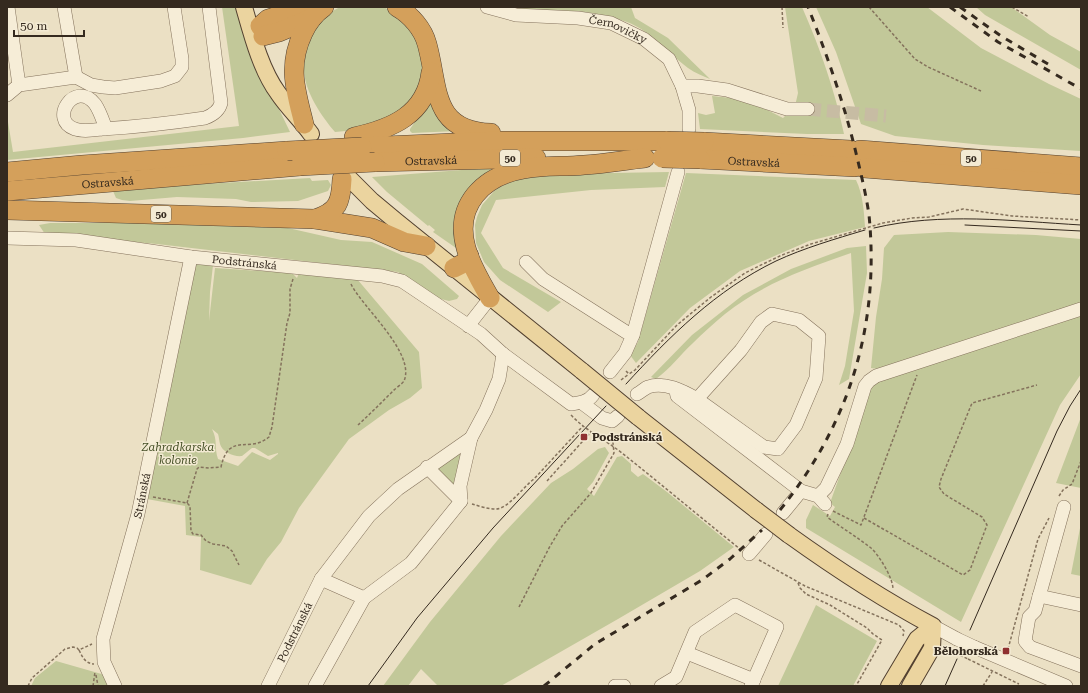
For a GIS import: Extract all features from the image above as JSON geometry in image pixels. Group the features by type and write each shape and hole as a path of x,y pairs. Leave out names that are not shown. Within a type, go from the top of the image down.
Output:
{"highway":[{"name":"50","path":"397,7 410,16 422,32 427,44 441,104 450,118 459,125 478,132 506,133 558,140"},
{"path":"255,16 279,32 314,11"},
{"path":"308,129 294,78 294,63 298,44 314,11"},
{"name":"50","path":"358,142 406,118 416,109 423,99 426,91 431,74 431,65"},
{"name":"Ostravská","path":"7,172 82,165 287,151 358,142 438,143 558,140 658,152"},
{"name":"Ostravská","path":"7,191 300,166 375,162 702,151 858,159 1081,167"},
{"name":"50","path":"490,298 469,256 464,231 468,209 473,198 481,188 500,175 530,168 585,165 658,152"},
{"name":"Ostravská","path":"858,159 1081,185"},
{"name":"50","path":"315,219 327,215 333,210 340,198 346,179"},
{"name":"50","path":"7,210 315,219 372,228 404,242 426,246"},
{"path":"454,268 464,263 469,256"}],"main road":[{"path":"255,16 282,83 295,110 308,129"},
{"path":"255,16 262,60 271,82 286,105 308,129"},
{"path":"346,179 490,298 756,510 837,569 897,607 933,626"},
{"path":"889,686 916,639 933,626"},
{"path":"910,686 932,648 933,626"}],"street":[{"path":"8,7 9,29 19,85"},
{"path":"64,7 76,77"},
{"path":"7,95 19,85 76,77 89,84 115,88 161,81 175,76 182,67 182,59 174,7"},
{"path":"106,129 95,104 90,99 84,97 72,99 66,104 64,115 67,123 69,126 77,130 106,129 124,128 205,118 211,116 219,109 221,103 209,7"},
{"name":"Černovičky","path":"487,7 516,15 578,18 611,23 644,39 669,59 682,86 689,110 689,129"},
{"path":"84,97 89,84"},
{"path":"682,86 698,86 727,90 788,109 808,109"},
{"path":"610,372 625,353 633,335 678,172"},
{"name":"Podstránská","path":"7,238 76,240 191,257 382,276 402,281 481,334 503,354 571,404 582,403"},
{"name":"Stránská","path":"115,686 104,662 103,639 142,495 191,257"},
{"path":"526,262 543,279 633,335"},
{"path":"468,326 490,298"},
{"path":"675,388 677,396 801,491 825,503 826,488 847,444 865,386 869,381 876,376 1081,309"},
{"path":"638,394 648,386 675,388 697,399 764,447 778,448 796,424 816,378 819,336 799,320 772,314 761,322 741,350 697,399"},
{"name":"Podstránská","path":"465,502 460,486 471,438 486,410 499,379 503,354"},
{"path":"593,395 591,398 582,403 602,418 615,418"},
{"name":"Podstránská","path":"268,686 321,579 369,516 398,489 427,467 471,438"},
{"path":"315,686 364,598 411,563 465,502 427,467"},
{"path":"783,513 801,491"},
{"path":"1064,507 1035,610 1029,618 1025,641 1030,647 1081,666"},
{"path":"749,554 766,534"},
{"path":"321,579 364,598"},
{"path":"1039,596 1081,605"},
{"path":"661,686 676,677 695,632 735,605 777,627 753,683 687,653"},
{"path":"933,626 957,639 971,653 1066,686"},
{"path":"615,686 624,686"}],"path":[{"path":"782,7 783,28"},
{"path":"869,7 915,59 928,67 981,91"},
{"path":"1012,7 1029,17"},
{"path":"621,380 635,370 677,325 711,297 745,273 782,255 812,244 883,223 942,214 963,209 1012,216 1081,220"},
{"path":"349,273 350,282 354,291 381,324 398,348 406,368 404,381 358,425"},
{"path":"187,503 197,469 199,467 221,467 226,452 234,445 260,444 269,437 272,427 287,323 290,313 290,289 294,277"},
{"path":"619,361 625,370 630,374"},
{"path":"825,503 861,526 922,361"},
{"path":"864,518 963,575 970,570 987,525 982,517 944,494 939,487 941,479 972,403 1037,385"},
{"path":"569,411 582,426 595,433 614,447 741,550 798,582 899,625 904,631"},
{"path":"518,607 562,526 593,489 614,453 612,432 615,418"},
{"path":"465,502 497,510 504,507 534,479 582,426"},
{"path":"547,481 591,432"},
{"path":"142,495 187,503 190,506 190,531 192,534 201,535 206,541 226,546 232,551 239,566"},
{"path":"825,503 827,517 872,549 890,574 893,589 888,585"},
{"path":"798,582 800,588 806,594 830,605 867,628 872,634 882,640 856,686"},
{"path":"79,650 103,639"},
{"path":"28,686 32,678 65,649 73,647 79,650 84,661 89,664 96,664 93,686"},
{"path":"951,651 971,653 992,672 1019,684"},
{"path":"982,686 992,672"},
{"path":"95,673 98,686"}],"green space":[{"path":"222,7 238,7 255,59 290,132 243,138 7,160 7,122 13,152 239,126"},
{"path":"340,7 384,7 403,18 415,31 425,73 405,112 356,130 335,132 315,104 307,87 304,64 310,41 305,38 325,15"},
{"path":"512,7 631,7 635,18 668,38 710,79 688,68 652,37 636,26 627,22 586,12 535,11"},
{"path":"785,7 802,7 826,70 844,134 807,134 700,129 698,113 706,115 715,113 712,96 741,99 752,102 783,118 795,106 798,93"},
{"path":"816,7 927,7 981,48 1081,99 1081,151 983,145 895,136 861,124 836,52"},
{"path":"976,7 1011,7 1050,35 1081,52 1081,70 985,15"},
{"path":"432,97 457,131 412,133 410,131"},
{"path":"487,168 493,170 458,247 456,248 433,232 435,230 429,225 428,226 387,192 372,177"},
{"path":"669,172 665,187 591,190 496,200 481,233 503,268 561,302 548,312 500,280 484,262 476,243 475,225 482,205 496,189 517,179 552,174"},
{"path":"686,173 856,180 862,197 865,227 809,241 740,271 690,308 636,363 630,355 638,342"},
{"path":"310,178 312,181 328,180 331,185 328,191 298,201 251,202 236,199 177,197 130,201 116,198 113,191 117,189"},
{"path":"50,223 146,223 288,228 341,240 372,242 422,264 459,296 457,299 449,301 433,297 398,272 157,244 45,234 39,225"},
{"path":"948,232 1036,235 1081,239 1081,374 1060,405 961,622 806,528 806,520 813,505 830,516 835,507 830,503 878,369 871,368 876,317 882,279 884,248 894,235"},
{"path":"866,246 867,273 849,379 839,385 845,366 854,311 851,253 785,278 740,303 697,339 661,375 656,379 651,377 692,335 743,295 791,269 847,248"},
{"name":"Zahradkarska kolonie","path":"196,263 213,265 209,321 215,268 292,273 297,278 299,273 357,279 419,352 422,388 410,398 389,410 349,439 299,508 281,542 267,559 251,585 200,570 201,537 186,535 185,506 147,499","holes":["212,429 218,434 221,447 232,455 242,456 252,448 255,448 268,456 278,454 270,460 252,452 238,466 218,459 215,437"]},
{"path":"1081,417 1081,488 1056,483"},
{"path":"605,447 609,453 593,482 587,489 594,496 617,457 622,456 631,464 631,471 638,477 643,474 734,547 700,571 501,686 438,686 421,669 408,686 383,686 430,622 501,536 551,483 573,469 598,449"},
{"path":"462,452 456,486 437,473 436,466"},
{"path":"1081,523 1081,576 1071,574"},
{"path":"816,605 877,641 853,686 778,686"},
{"path":"56,661 105,675 111,686 31,686 35,678"}],"tunnel":[{"path":"808,109 886,116"}],"tram line":[{"path":"874,228 899,223 951,219 1003,220 1081,225"},
{"path":"965,225 1081,231"},
{"path":"626,384 695,315 733,286 787,256 865,230"},
{"path":"970,630 1057,431 1081,389"},
{"path":"368,686 417,618 493,528 606,406"},
{"path":"945,686 957,659"}],"railway":[{"path":"780,510 804,477 825,443 841,408 854,372 864,334 869,296 871,256 869,215 865,192 841,97 808,7"},
{"path":"950,7 998,42 1081,89"},
{"path":"960,7 1001,36 1048,64"},
{"path":"544,686 595,644 702,580 730,559 762,530"}],"place":[{"name":"Podstránská","path":"584,437"},
{"name":"Bělohorská","path":"1006,651"}]}
